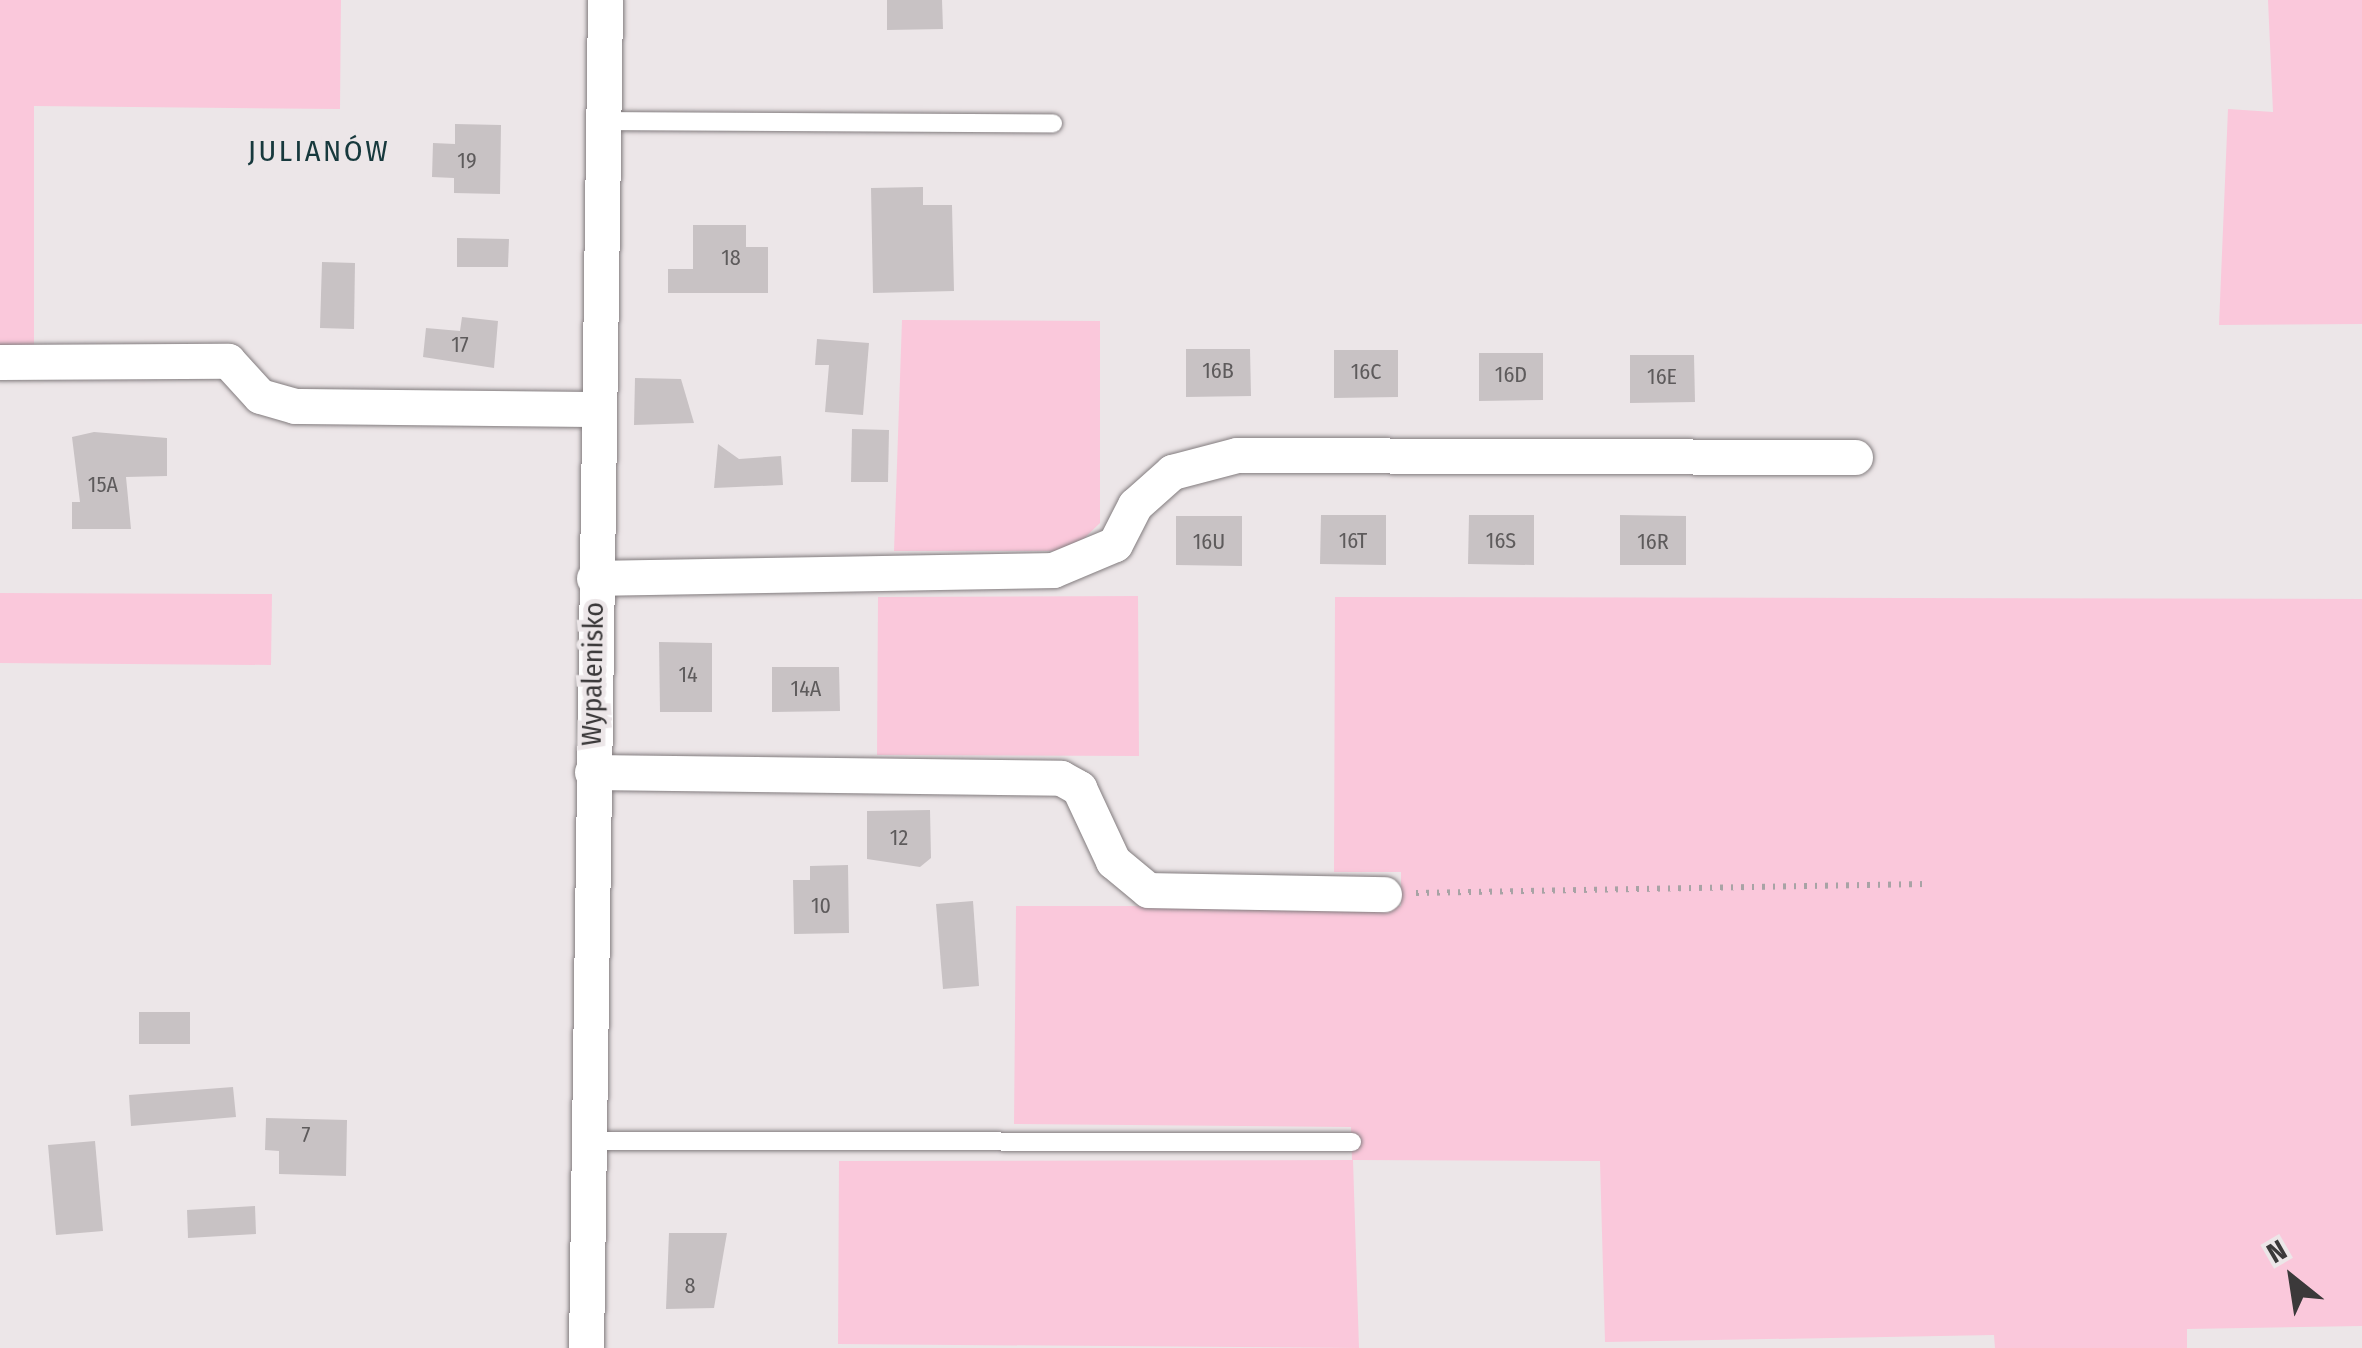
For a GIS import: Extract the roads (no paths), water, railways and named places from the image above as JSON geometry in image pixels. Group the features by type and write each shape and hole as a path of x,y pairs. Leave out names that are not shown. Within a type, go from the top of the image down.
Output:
{"street":[{"name":"Wypalenisko","path":"586,1348 596,409 605,0"},
{"path":"0,362 228,361 260,396 295,406 596,409"},
{"path":"594,578 1053,570 1090,562 1115,544 1135,504 1172,472 1237,456 1855,456"},
{"path":"592,772 1061,778 1079,788 1113,861 1148,890 1192,898 1384,894"}],"lane":[{"path":"602,120 1052,124"},
{"path":"588,1141 1352,1142"}],"district":[{"name":"JULIANÓW","path":"319,151"}]}
